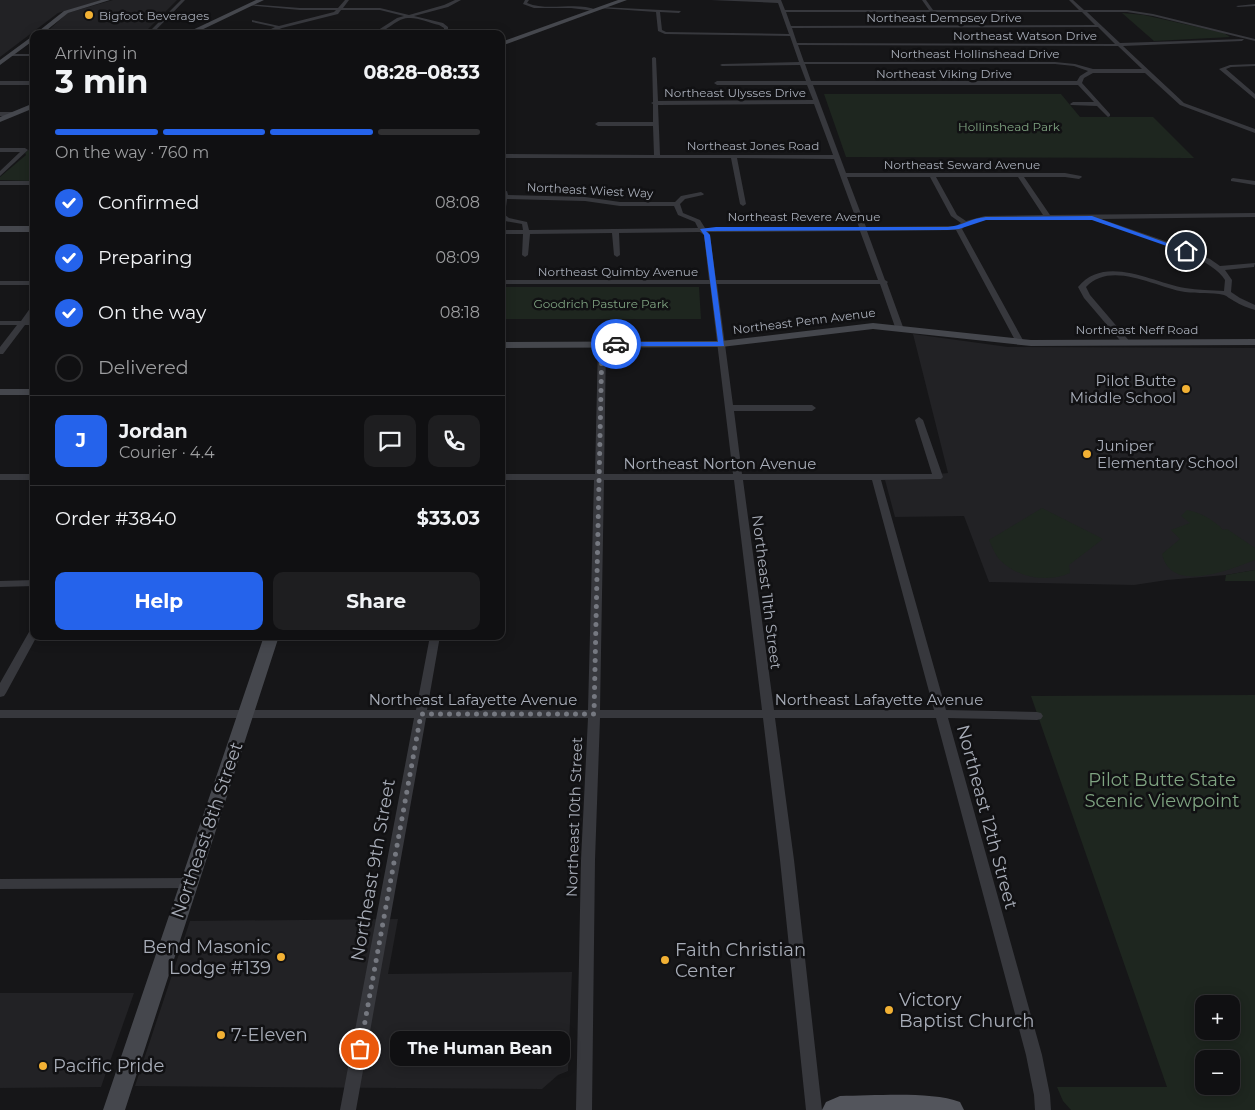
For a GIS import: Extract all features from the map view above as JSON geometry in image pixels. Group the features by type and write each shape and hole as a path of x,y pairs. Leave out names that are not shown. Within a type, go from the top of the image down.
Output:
{"main road":[{"path":"43,30 66,12 107,0"},
{"path":"196,30 261,0"},
{"path":"505,42 624,0"},
{"path":"0,63 30,40"},
{"path":"0,120 30,107"},
{"path":"0,229 30,229"},
{"name":"Northeast Penn Avenue","path":"505,345 721,344 859,326 899,327 1020,342"},
{"name":"Northeast Neff Road","path":"1020,342 1255,342"},
{"path":"0,392 30,392"},
{"name":"Northeast 8th Street","path":"114,1110 271,640"},
{"path":"834,1110 840,1107 915,1107 952,1110"}],"street":[{"path":"152,30 183,0"},
{"path":"273,30 330,15 341,9 347,0"},
{"path":"380,30 394,21 446,6 459,0"},
{"path":"527,0 525,3 534,7 679,12"},
{"path":"713,0 732,3 780,1"},
{"path":"924,0 932,11"},
{"path":"1071,0 1182,104 1253,129"},
{"name":"Northeast Jones Road","path":"505,156 837,157 780,1"},
{"path":"249,5 288,9 380,9 412,15 441,24 446,27 446,30"},
{"path":"1238,6 1255,5"},
{"path":"658,11 659,30 663,33 792,35"},
{"path":"783,11 1138,12 1254,40"},
{"path":"254,21 280,27"},
{"name":"Northeast Dempsey Drive","path":"790,27 1098,26"},
{"path":"726,28 727,34"},
{"name":"Northeast Watson Drive","path":"796,44 1118,45 1254,40"},
{"path":"11,55 30,55"},
{"path":"654,58 656,156"},
{"name":"Northeast Hollinshead Drive","path":"722,65 802,63 1055,63 1076,65 1092,71 1146,71"},
{"path":"1255,65 1230,66 1222,69 1255,96"},
{"path":"1092,71 1082,77 1079,83 1108,115"},
{"path":"0,83 30,83"},
{"name":"Northeast Viking Drive","path":"717,83 1079,83"},
{"name":"Northeast Ulysses Drive","path":"654,103 816,102"},
{"path":"1073,104 1098,104"},
{"path":"0,114 13,114"},
{"path":"598,124 655,124"},
{"path":"0,150 25,150 0,174"},
{"path":"734,157 743,204"},
{"path":"837,157 899,327"},
{"name":"Northeast Seward Avenue","path":"844,175 1079,177"},
{"path":"932,175 954,216 965,224"},
{"path":"1020,175 1048,218"},
{"path":"1233,180 1255,183"},
{"path":"0,183 30,183"},
{"path":"701,194 683,197 677,204 680,214 698,221 702,230"},
{"name":"Northeast Wiest Way","path":"505,195 585,199 620,204 677,204"},
{"path":"1020,342 958,228 965,224 986,218 1255,215"},
{"path":"505,218 525,223 527,235 525,255"},
{"path":"1092,218 1199,256 1228,276 1227,293"},
{"name":"Northeast Revere Avenue","path":"505,232 958,228"},
{"name":"Northeast 11th Street","path":"702,230 707,235 787,860 814,1110"},
{"path":"616,231 617,255"},
{"path":"1219,268 1254,265"},
{"path":"1127,343 1087,296 1082,287 1086,280 1096,276 1120,274 1135,276 1187,290 1227,293 1255,308"},
{"name":"Northeast Quimby Avenue","path":"505,282 884,282"},
{"path":"0,283 30,283"},
{"path":"0,352 30,314"},
{"path":"0,323 30,323"},
{"name":"Northeast 10th Street","path":"584,1110 588,860 594,714 602,344"},
{"path":"729,408 812,408"},
{"name":"Northeast Norton Avenue","path":"505,477 938,477 919,420"},
{"path":"0,477 30,477"},
{"name":"Northeast 12th Street","path":"876,477 1034,1055 1042,1094 1043,1110"},
{"path":"0,584 30,583"},
{"path":"0,693 30,639"},
{"name":"Northeast 9th Street","path":"348,1110 434,640"},
{"name":"Northeast Lafayette Avenue","path":"0,714 940,714 1037,716"},
{"path":"0,884 189,883"}],"shaded area":[{"path":"0,0 102,0 58,13 36,30 30,30 30,34 0,57"},
{"path":"113,0 177,0 148,29 50,29 67,13"},
{"name":"Juniper Elementary School","path":"913,334 1008,347 1255,348 1255,570 1134,585 989,582 964,516 895,517 885,480 948,473"},
{"path":"398,919 388,974 572,972 568,1071 558,1075 542,1089 135,1086 190,921"},
{"path":"0,993 134,993 101,1087 0,1088"}],"green space":[{"path":"1122,13 1144,15 1224,33 1230,37 1154,41"},
{"name":"Hollinshead Park","path":"824,94 1061,94 1080,117 1153,117 1194,158 846,157"},
{"path":"30,149 30,181 0,180 0,177 26,155 25,153"},
{"name":"Goodrich Pasture Park","path":"505,287 699,287 701,319 505,319"},
{"path":"1042,508 1103,539 1069,565 1070,573 1052,578 1024,575 1000,560 989,540"},
{"path":"1187,510 1206,517 1223,530 1227,529 1255,548 1255,560 1232,569 1203,576 1177,574 1168,566 1162,554 1180,539 1171,530 1190,523 1181,516"},
{"path":"1255,570 1255,581 1225,581 1226,575"},
{"name":"Pilot Butte State Scenic Viewpoint","path":"1255,695 1255,1110 1071,1110 1063,1101 1057,1087 1167,1087 1031,696"}],"way so far":[{"path":"360,1049 421,714 594,714 602,344 616,344"}],"place":[{"name":"Bigfoot Beverages","path":"89,15"},
{"name":"Pilot Butte Middle School","path":"1186,389"},
{"name":"Juniper Elementary School","path":"1087,454"},
{"name":"Bend Masonic Lodge #139","path":"281,957"},
{"name":"Faith Christian Center","path":"665,960"},
{"name":"Victory Baptist Church","path":"889,1010"},
{"name":"7-Eleven","path":"221,1035"},
{"name":"The Human Bean","path":"360,1049"},
{"name":"Pacific Pride","path":"43,1066"}],"route":[{"path":"616,344 721,344 707,235 702,230 716,228 958,228 977,219 986,218 1092,218 1186,251"}]}
